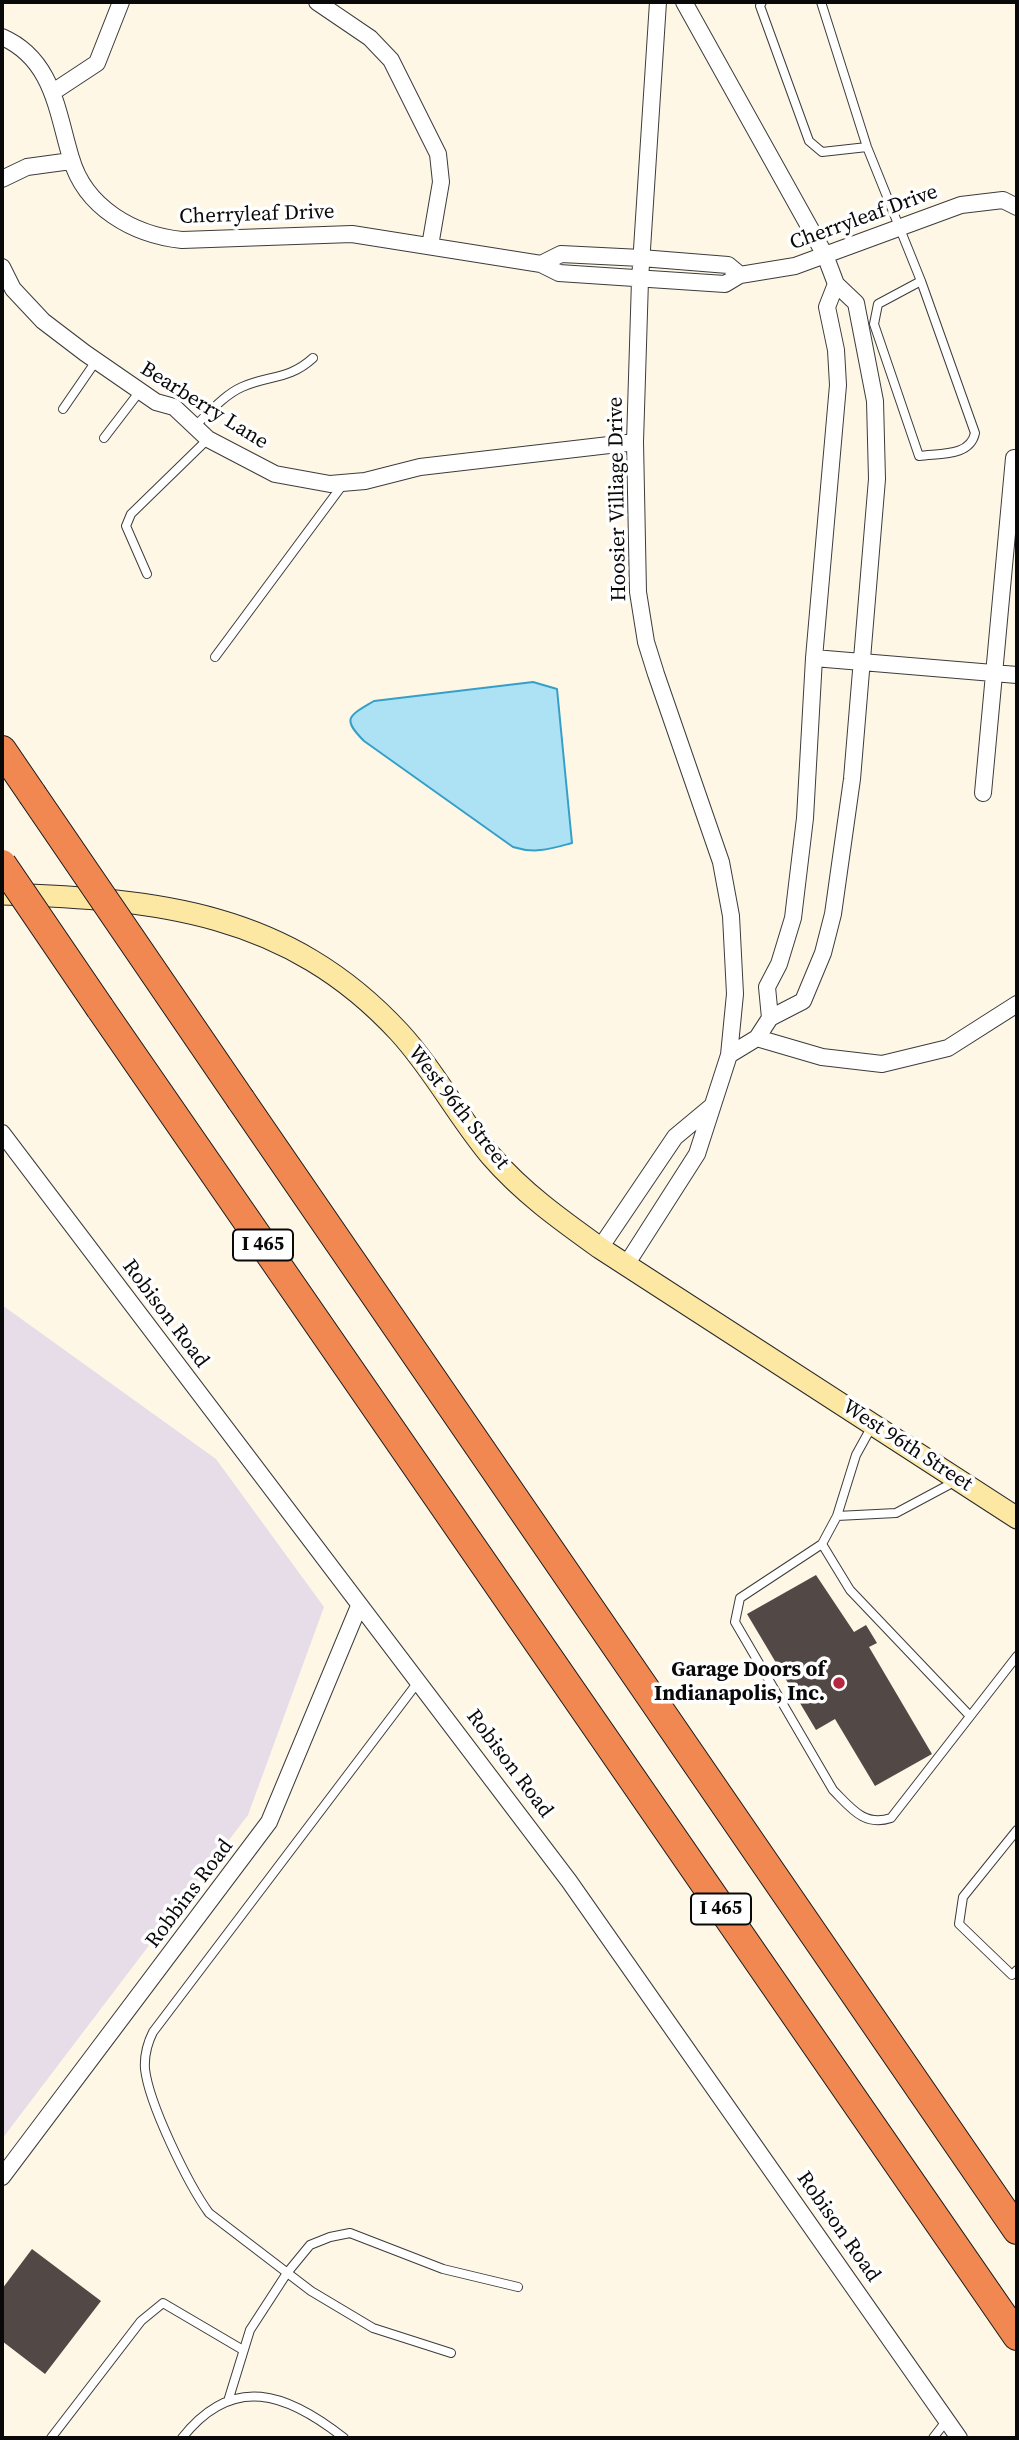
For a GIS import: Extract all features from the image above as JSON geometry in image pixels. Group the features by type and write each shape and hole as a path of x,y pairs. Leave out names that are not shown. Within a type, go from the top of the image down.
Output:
{"highway":[{"name":"I 465","path":"2,750 1017,2231"},
{"name":"I 465","path":"2,864 1017,2336"}],"street":[{"path":"53,92 97,63 121,2"},
{"path":"317,2 370,38 391,60 439,154 441,182 430,246"},
{"name":"Hoosier Villiage Drive","path":"626,1265 697,1154 729,1055 735,994 729,906 721,862 646,642 638,592 635,442 640,280 658,2"},
{"path":"684,2 825,255 836,284 856,303 875,401 877,479 859,661 852,779 833,914 823,953 803,1000 769,1018 757,1038 729,1055"},
{"name":"Cherryleaf Drive","path":"2,37 34,60 53,92 71,161 90,194 104,209 129,226 162,238 182,240 332,233 541,264 559,273 724,284 740,275 795,266 973,202 1010,204 1017,191"},
{"path":"2,179 27,167 71,161"},
{"name":"Cherryleaf Drive","path":"541,264 561,254 641,258 728,265 740,275"},
{"name":"Bearberry Lane","path":"2,267 13,289 43,321 156,402 174,407 208,439 275,474 330,484 344,483 365,481 420,467 635,442"},
{"path":"769,1018 767,987 779,964 793,918 805,818 814,658 838,385 828,307 836,284"},
{"path":"984,793 1014,458 1017,459"},
{"path":"814,658 1017,675"},
{"name":"West 96th Street","path":"2,894 69,897 175,909 239,925 290,947 351,987 400,1033 491,1155 537,1203 600,1248 1017,1518"},
{"path":"757,1038 822,1057 882,1064 948,1048 1017,1003"},
{"path":"600,1248 675,1137 713,1105"},
{"name":"Robison Road","path":"4,1140 359,1606 490,1773 632,1968 959,2438"},
{"name":"Robbins Road","path":"2,2177 269,1822 359,1606"}],"lane":[{"path":"762,2 760,6 809,141 821,152 867,147"},
{"path":"821,2 867,147 921,281 975,433 973,443 965,450 919,456 874,324 878,304 921,281"},
{"path":"195,426 233,392 253,383 288,376 313,358"},
{"path":"63,409 96,361"},
{"path":"104,438 140,391"},
{"path":"147,574 126,526 131,514 208,439"},
{"path":"215,657 344,483"},
{"path":"873,1424 856,1455 837,1516 822,1544 740,1598 735,1622 833,1790 855,1813 869,1820 891,1818 1017,1656"},
{"path":"837,1516 896,1513 920,1503 958,1480"},
{"path":"822,1544 850,1590 970,1716"},
{"path":"418,1682 153,2032 146,2048 145,2069 153,2098 198,2197 209,2213 287,2273 373,2328 451,2353"},
{"path":"1017,1830 964,1897 959,1924 1012,1975 1017,1970"},
{"path":"229,2398 250,2330 287,2273 310,2245 330,2237 350,2233 443,2269 518,2287"},
{"path":"51,2438 141,2321 163,2303 243,2350"},
{"path":"182,2438 197,2419 229,2398 271,2396 313,2414 344,2438"},
{"path":"933,2438 947,2420"}],"shaded area":[{"path":"2,1305 216,1459 324,1607 248,1815 2,2139"}],"water":[{"path":"533,682 557,689 572,843 549,849 528,850 513,847 364,741 350,722 354,714 374,701"}],"building":[{"name":"Garage Doors of Indianapolis, Inc.","path":"816,1575 854,1632 866,1625 877,1643 869,1647 932,1754 875,1786 835,1719 816,1730 747,1614"},
{"path":"32,2249 101,2301 45,2374 2,2341 2,2289"}],"place":[{"name":"Garage Doors of Indianapolis, Inc.","path":"839,1683"}]}
